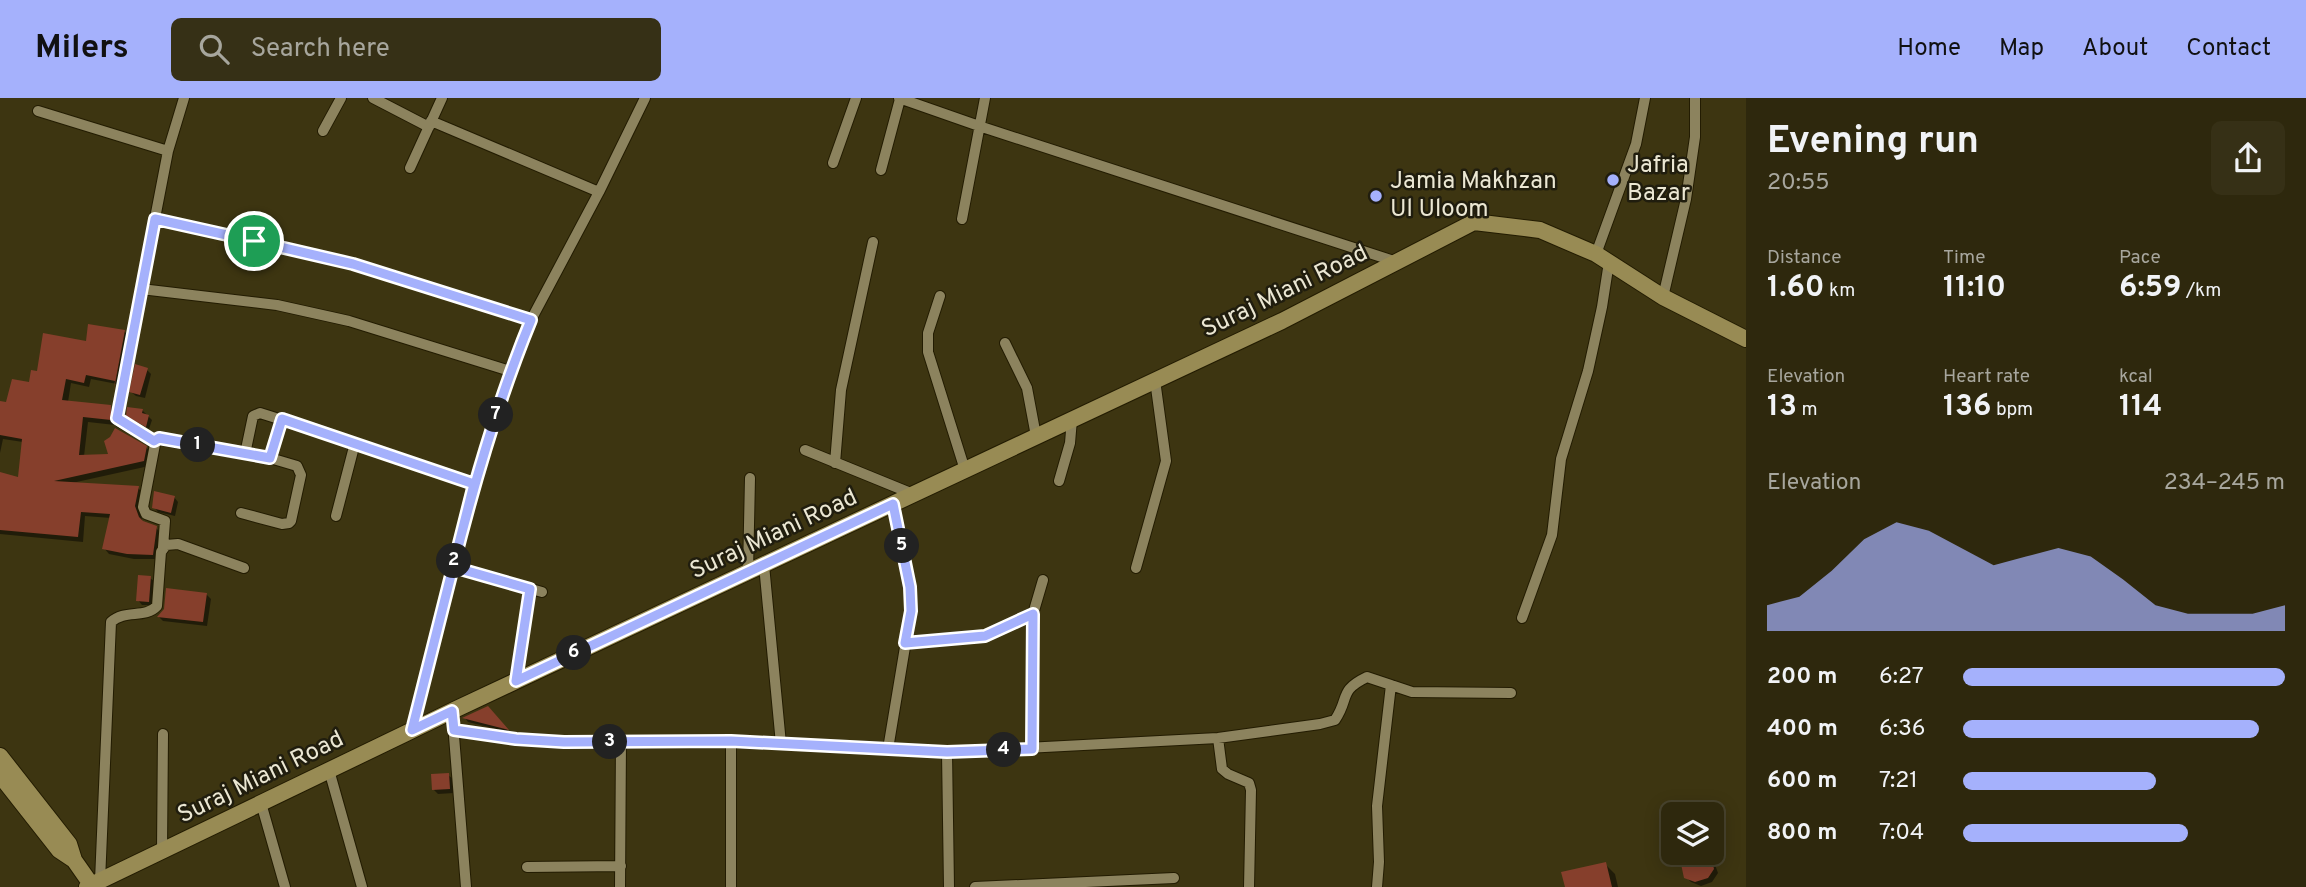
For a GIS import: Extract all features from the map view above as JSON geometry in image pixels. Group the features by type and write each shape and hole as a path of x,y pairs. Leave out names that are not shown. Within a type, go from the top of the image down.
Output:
{"street":[{"path":"154,441 120,422 117,415 168,151 184,98"},
{"path":"323,131 341,98"},
{"path":"373,98 430,124 599,192"},
{"path":"410,168 442,98"},
{"path":"412,730 474,484 510,371 531,320 645,98"},
{"path":"833,163 856,98"},
{"path":"881,170 900,98 1396,262"},
{"path":"962,219 985,98"},
{"path":"1522,618 1552,535 1562,459 1588,371 1604,297 1603,258 1636,144 1645,98"},
{"path":"1663,297 1686,199 1695,137 1695,98"},
{"path":"38,111 168,151"},
{"path":"155,219 353,264 531,320"},
{"name":"Suraj Miani Road","path":"93,885 452,711 1282,321 1474,222 1540,230 1603,258"},
{"path":"835,463 841,390 873,242"},
{"path":"1603,258 1663,297 1746,339"},
{"path":"141,289 277,305 349,321 510,371"},
{"path":"940,296 928,333 928,352 965,470"},
{"path":"1005,344 1027,388 1037,436"},
{"path":"1136,568 1166,461 1155,380"},
{"path":"245,454 255,413 282,419 474,484"},
{"path":"270,458 282,419"},
{"path":"1059,481 1072,435 1072,419"},
{"path":"154,441 159,438 270,458 297,466 301,475 289,523 282,524 241,513"},
{"path":"93,885 111,622 121,615 150,612 157,606 165,521 146,513 143,506 154,441"},
{"path":"336,516 355,443"},
{"path":"805,450 913,494"},
{"path":"748,572 750,478"},
{"path":"888,749 911,611 910,587 893,504"},
{"path":"163,548 171,543 178,544 244,568"},
{"path":"764,565 781,744"},
{"path":"453,567 542,592"},
{"path":"1032,749 1033,614 1043,580"},
{"path":"516,681 530,589"},
{"path":"905,643 985,636 1033,614"},
{"path":"454,730 516,739 731,741 947,752 1218,738 1335,720 1347,689 1367,677 1412,692 1511,693"},
{"path":"1377,887 1377,806 1391,685"},
{"path":"452,711 466,887"},
{"path":"162,851 163,734"},
{"path":"1218,738 1223,769 1249,783 1251,790 1249,887"},
{"path":"620,887 621,741"},
{"path":"731,741 731,887"},
{"path":"947,752 949,887"},
{"path":"0,755 69,844 74,860"},
{"path":"329,770 362,887"},
{"path":"0,775 59,850 74,860 93,885"},
{"path":"261,803 285,887"},
{"path":"527,867 621,866"},
{"path":"975,887 1110,884 1174,878"}],"building":[{"path":"88,324 125,330 114,389 115,381 86,375 84,383 66,379 62,400 111,405 111,420 83,417 79,455 108,454 104,441 115,428 147,446 144,461 54,481 139,486 135,506 139,517 157,526 153,555 102,549 110,514 81,512 78,537 0,530 0,472 18,477 22,439 0,435 0,401 6,402 12,379 29,382 31,370 37,371 43,333 86,341"},
{"path":"135,364 148,368 140,395 129,392"},
{"path":"127,407 143,409 142,413 149,415 146,427 126,416"},
{"path":"154,491 175,496 171,513 152,508"},
{"path":"138,575 151,576 149,602 136,601"},
{"path":"166,588 207,593 203,622 157,617 164,609"},
{"path":"488,706 509,730 462,718"},
{"path":"449,773 450,789 432,790 431,774"},
{"path":"1606,862 1612,887 1565,887 1561,872"},
{"path":"1681,865 1713,865 1714,869 1708,878 1695,882 1684,878"}],"place":[{"name":"Jafria Bazar","path":"1613,180"},
{"name":"Jamia Makhzan Ul Uloom","path":"1376,196"}],"route":[{"path":"254,241 155,219 117,418 154,441 159,438 270,458 282,419 474,484 453,567 412,730 452,711 454,730 516,739 564,742 731,741 947,752 1032,749 1033,614 985,636 905,643 911,611 910,587 893,504 516,681 530,589 453,567 474,484 510,371 531,320 353,264 254,241"}]}
